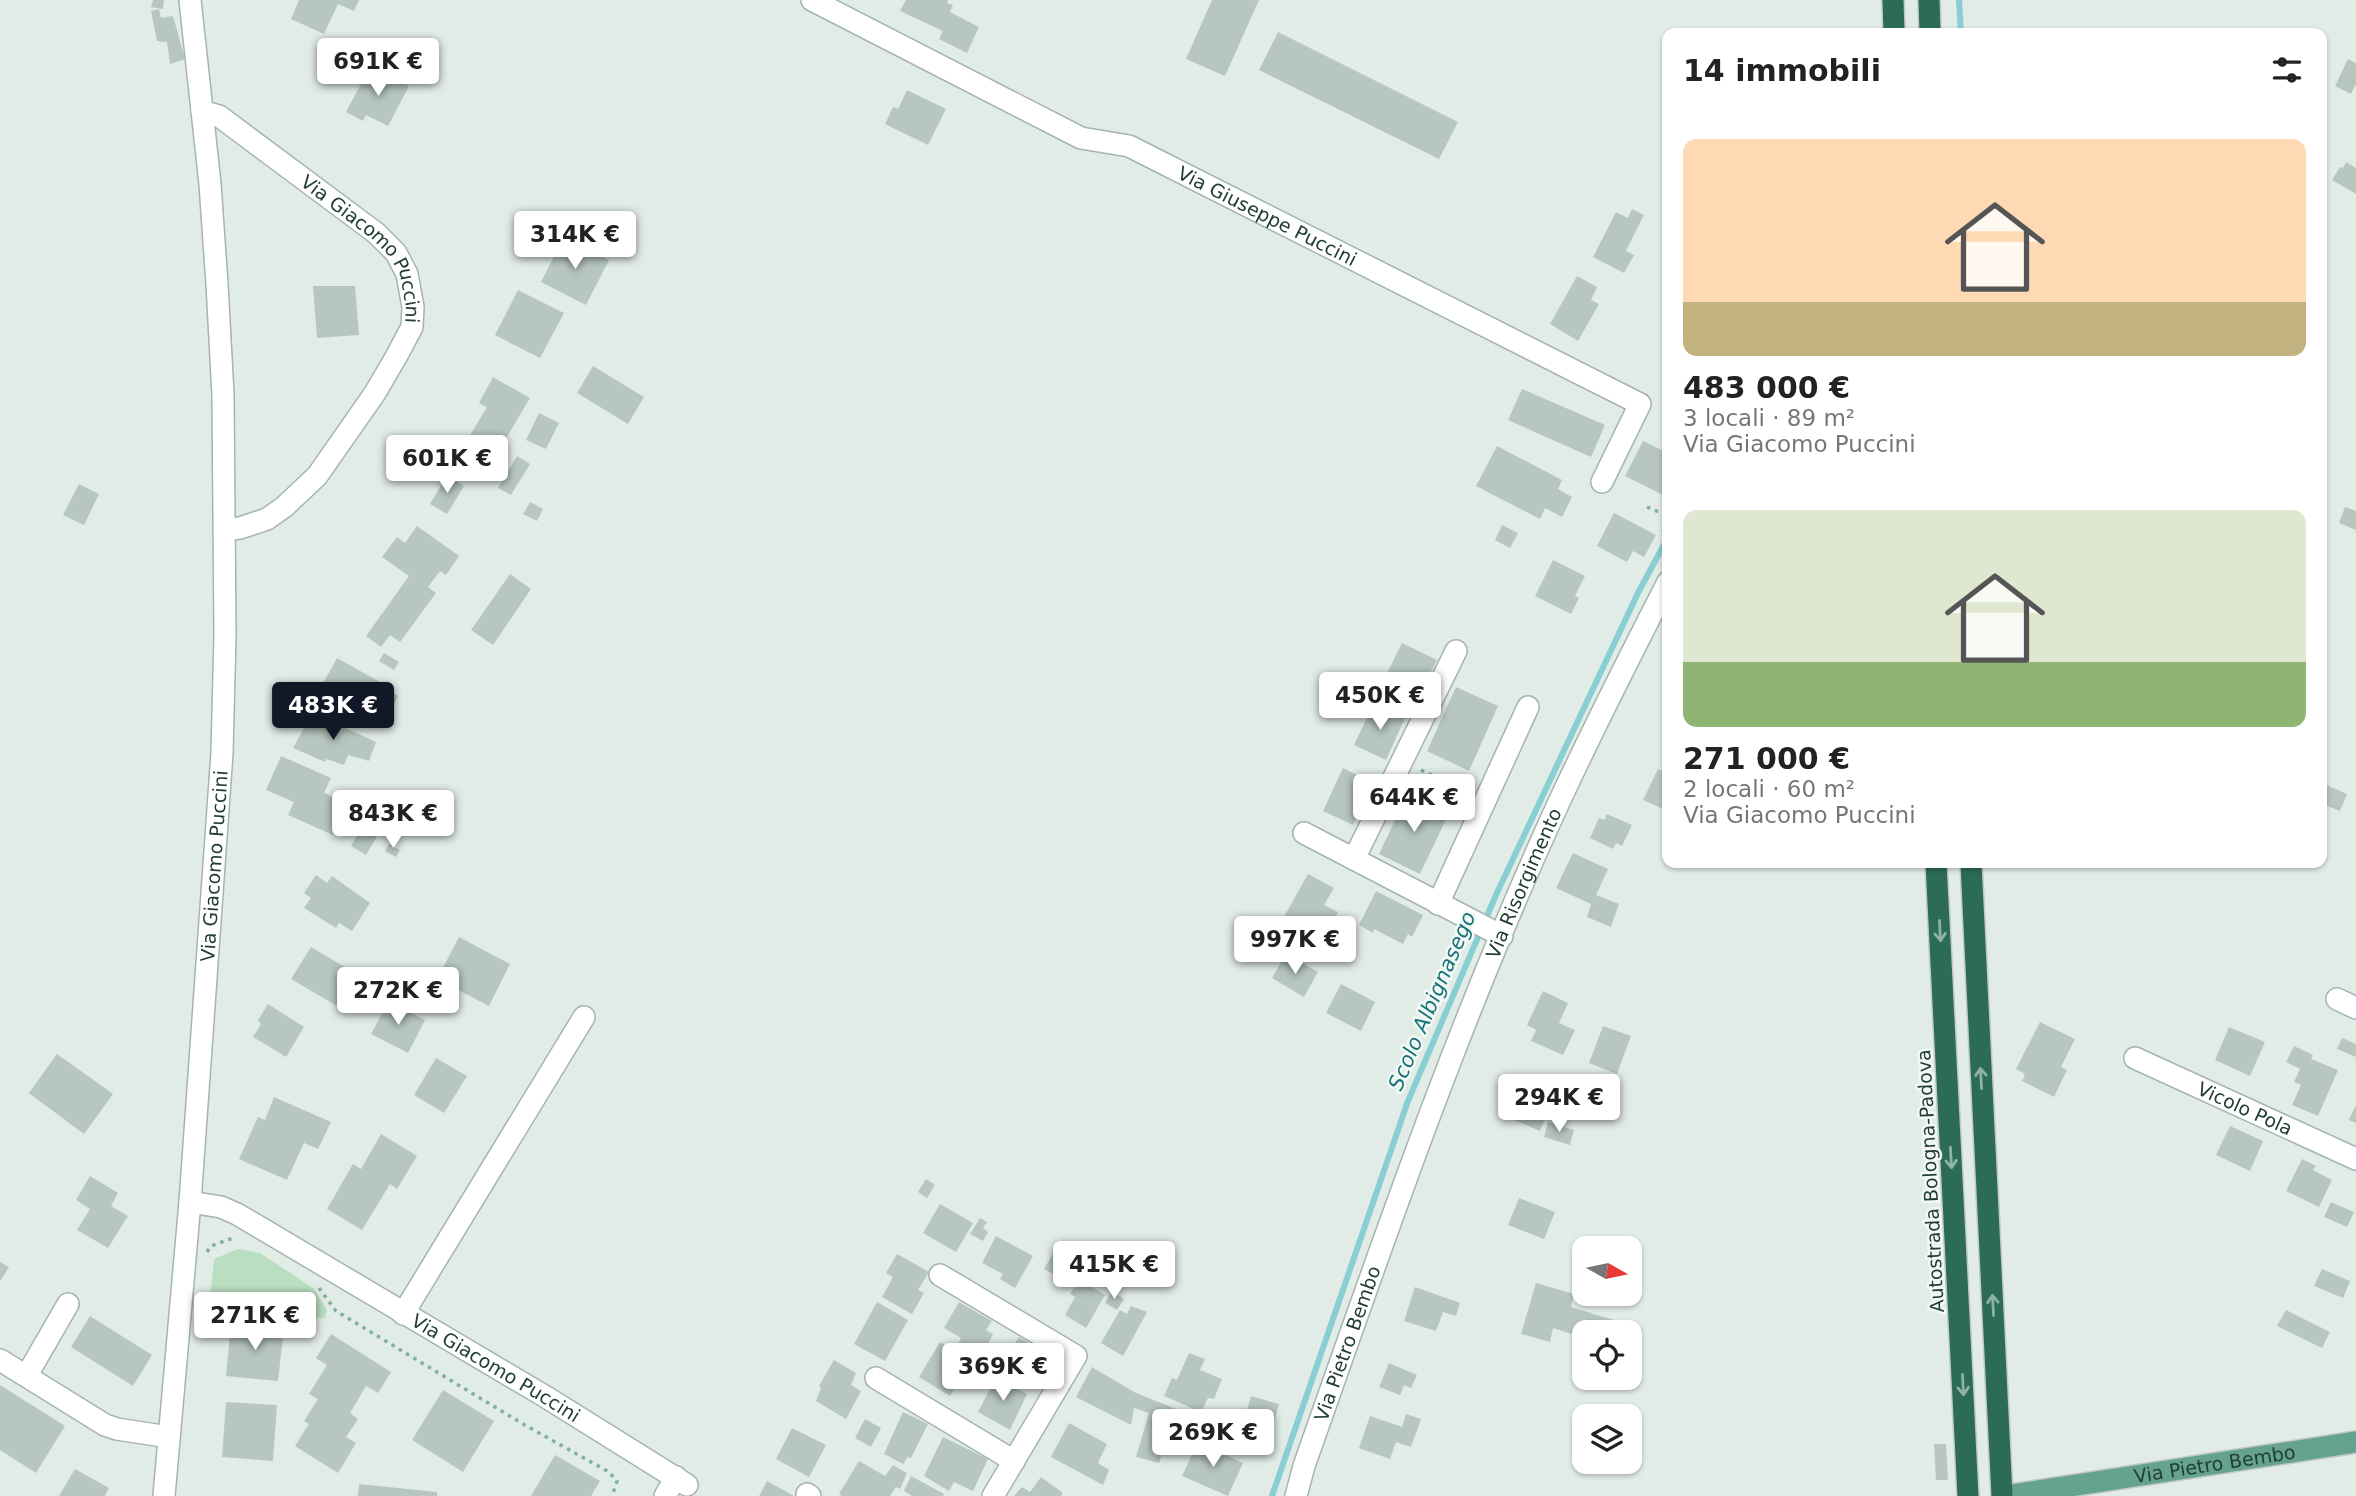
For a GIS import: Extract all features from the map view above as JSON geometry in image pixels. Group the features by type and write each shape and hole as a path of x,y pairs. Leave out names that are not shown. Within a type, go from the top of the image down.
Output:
{"highway":[{"path":"1893,0 1895,28"},
{"path":"1929,0 1930,28"},
{"name":"Autostrada Bologna-Padova","path":"1936,868 1968,1496"},
{"path":"1971,868 2003,1496"}],"main road":[{"name":"Via Pietro Bembo","path":"2003,1496 2356,1442"}],"street":[{"name":"Via Giacomo Puccini","path":"163,1496 190,1202 222,753 225,530 222,368 210,184 190,0"},
{"name":"Via Giuseppe Puccini","path":"812,0 1082,138 1129,146 1640,404 1602,482"},
{"name":"Via Giacomo Puccini","path":"202,111 219,116 376,233 396,253 407,274 412,307 412,327 396,357 375,393 317,476 267,519 225,530"},
{"name":"Via Risorgimento","path":"1401,1191 1489,931 1559,801 1662,594"},
{"path":"1354,859 1456,651"},
{"path":"1438,904 1528,707"},
{"path":"1304,833 1489,931"},
{"path":"403,1314 584,1017"},
{"name":"Vicolo Pola","path":"2135,1058 2356,1159"},
{"name":"Via Pietro Bembo","path":"1296,1496 1304,1466 1401,1191"},
{"name":"Via Giacomo Puccini","path":"190,1202 221,1207 237,1214 546,1396 681,1481 665,1496"},
{"path":"940,1275 1076,1356 993,1496"},
{"path":"27,1376 68,1304"},
{"path":"0,1360 105,1425 169,1437"},
{"path":"876,1378 1014,1461"}],"path":[{"path":"1647,507 1662,516"},
{"path":"1403,761 1485,801"},
{"path":"201,1259 211,1246 240,1237"},
{"path":"316,1284 336,1311 523,1424 609,1472 617,1481 612,1496"}],"green space":[{"path":"238,1249 260,1253 314,1289 327,1310 325,1318 209,1309 214,1259"}],"building":[{"path":"153,0 164,0 163,9 151,7"},
{"path":"299,0 359,0 354,11 338,4 324,34 291,19"},
{"path":"906,0 948,0 947,3 953,5 950,12 979,27 967,53 939,39 943,31 900,11"},
{"path":"1212,0 1259,0 1225,76 1186,59"},
{"path":"159,9 161,18 173,16 185,59 170,64 167,42 157,41 151,11"},
{"path":"1278,32 1458,122 1439,159 1259,70"},
{"path":"2348,59 2356,63 2356,84 2351,94 2335,86"},
{"path":"369,69 383,76 385,73 409,86 388,126 366,115 363,121 346,112"},
{"path":"907,90 946,109 928,145 885,124 893,107 898,109"},
{"path":"2346,162 2356,168 2356,194 2332,180"},
{"path":"1632,209 1644,215 1626,251 1634,255 1624,273 1593,257 1616,212 1628,218"},
{"path":"564,237 609,260 586,305 541,282"},
{"path":"1577,276 1597,287 1591,300 1599,304 1578,341 1550,324"},
{"path":"313,286 355,286 359,335 317,338"},
{"path":"518,290 564,313 540,358 495,335"},
{"path":"593,366 644,397 628,424 577,393"},
{"path":"493,377 530,398 486,472 458,455 487,407 479,403"},
{"path":"1522,389 1605,425 1591,457 1508,420"},
{"path":"539,413 559,423 546,449 526,440"},
{"path":"1643,441 1662,450 1662,494 1625,476"},
{"path":"1497,446 1562,480 1558,489 1572,497 1562,517 1545,508 1540,519 1476,486"},
{"path":"517,456 530,464 511,495 498,488"},
{"path":"447,476 464,486 447,514 430,504"},
{"path":"79,484 99,494 84,525 63,515"},
{"path":"530,502 543,509 537,521 523,514"},
{"path":"2345,507 2356,511 2356,530 2339,523"},
{"path":"1614,513 1656,535 1644,557 1633,551 1627,562 1597,546"},
{"path":"1502,525 1518,533 1510,548 1495,540"},
{"path":"417,526 459,556 446,575 440,571 428,587 436,593 400,642 390,635 381,647 366,636 409,576 382,557 397,537 405,543"},
{"path":"1553,560 1585,576 1575,596 1579,598 1571,614 1535,596"},
{"path":"510,574 531,589 493,645 471,630"},
{"path":"1402,643 1437,660 1418,698 1383,681"},
{"path":"384,653 399,662 394,670 379,661"},
{"path":"337,658 380,682 378,686 398,696 383,726 319,691"},
{"path":"1456,687 1498,706 1469,771 1427,751"},
{"path":"1374,703 1405,718 1386,760 1354,745"},
{"path":"312,713 376,742 369,761 348,755 344,765 326,759 325,762 293,748"},
{"path":"281,756 331,778 324,793 347,803 333,835 288,815 294,802 266,790"},
{"path":"1343,768 1373,783 1353,825 1323,811"},
{"path":"1658,769 1662,771 1662,808 1643,800"},
{"path":"2327,785 2347,794 2340,811 2327,806"},
{"path":"1408,793 1449,813 1420,874 1379,854"},
{"path":"1607,814 1632,825 1622,846 1616,843 1613,849 1590,838 1599,818 1604,820"},
{"path":"364,824 379,833 366,855 351,846"},
{"path":"389,844 400,850 396,857 385,851"},
{"path":"1573,853 1608,869 1596,895 1619,904 1611,927 1587,917 1591,904 1556,888"},
{"path":"1308,874 1334,888 1324,905 1338,912 1319,946 1280,924"},
{"path":"316,875 327,883 332,876 370,903 352,931 339,923 336,928 304,908 311,898 304,893"},
{"path":"1376,891 1423,915 1412,937 1408,934 1403,944 1374,929 1373,933 1359,925"},
{"path":"459,937 510,964 489,1006 437,979"},
{"path":"311,947 357,974 337,1006 291,979"},
{"path":"1284,957 1294,963 1297,960 1318,972 1304,997 1272,978"},
{"path":"1341,984 1375,1002 1361,1031 1326,1013"},
{"path":"1543,991 1568,1003 1559,1023 1575,1030 1563,1055 1531,1041 1536,1030 1527,1025"},
{"path":"389,1001 425,1020 408,1053 371,1034"},
{"path":"268,1004 304,1027 286,1057 253,1037 261,1024 258,1020"},
{"path":"2040,1022 2075,1039 2061,1067 2067,1070 2054,1097 2022,1081 2025,1074 2016,1069"},
{"path":"1603,1026 1631,1036 1617,1074 1589,1063"},
{"path":"2229,1027 2265,1042 2250,1076 2215,1060"},
{"path":"2342,1038 2356,1044 2356,1057 2337,1049"},
{"path":"2294,1046 2313,1055 2311,1059 2338,1070 2318,1116 2292,1105 2301,1085 2294,1082 2300,1069 2286,1062"},
{"path":"57,1054 113,1094 84,1134 29,1093"},
{"path":"436,1058 467,1076 444,1113 414,1095"},
{"path":"1515,1078 1555,1095 1540,1131 1500,1114"},
{"path":"274,1097 331,1122 318,1149 304,1143 287,1180 239,1159 258,1117 265,1120"},
{"path":"2356,1105 2356,1123 2349,1120"},
{"path":"1548,1122 1574,1130 1570,1145 1544,1137"},
{"path":"2230,1126 2263,1141 2250,1171 2216,1155"},
{"path":"381,1134 417,1156 397,1189 390,1184 362,1230 327,1209 353,1164 361,1169"},
{"path":"2302,1159 2316,1166 2313,1170 2332,1180 2319,1207 2286,1191"},
{"path":"90,1176 118,1193 111,1206 128,1216 108,1248 77,1230 90,1209 76,1200"},
{"path":"926,1179 935,1185 927,1198 918,1192"},
{"path":"1519,1198 1555,1212 1544,1239 1508,1225"},
{"path":"2331,1202 2354,1212 2347,1227 2324,1217"},
{"path":"940,1204 973,1223 956,1252 923,1233"},
{"path":"980,1218 987,1222 983,1228 988,1232 983,1241 970,1234"},
{"path":"996,1236 1033,1256 1015,1288 1000,1279 1003,1274 982,1263"},
{"path":"1055,1250 1075,1261 1065,1280 1044,1269"},
{"path":"897,1254 929,1272 918,1290 924,1293 912,1314 882,1297 893,1277 886,1273"},
{"path":"0,1262 9,1267 0,1281"},
{"path":"2322,1269 2350,1281 2343,1298 2314,1286"},
{"path":"1079,1279 1105,1295 1086,1328 1065,1315 1075,1297 1070,1294"},
{"path":"1536,1283 1572,1293 1571,1307 1614,1320 1572,1320 1572,1334 1553,1328 1550,1342 1521,1334"},
{"path":"1415,1287 1460,1303 1456,1316 1443,1312 1436,1331 1404,1321"},
{"path":"1112,1291 1124,1299 1117,1310 1105,1303"},
{"path":"877,1302 908,1320 885,1361 854,1344"},
{"path":"959,1302 992,1321 986,1330 993,1334 979,1361 956,1349 961,1338 944,1328"},
{"path":"1131,1306 1147,1312 1123,1356 1101,1343 1120,1310 1127,1314"},
{"path":"2286,1310 2330,1332 2322,1348 2277,1326"},
{"path":"90,1316 152,1355 133,1386 71,1347"},
{"path":"231,1323 284,1328 278,1381 226,1376"},
{"path":"331,1334 391,1372 378,1393 366,1386 350,1413 358,1419 346,1437 356,1443 338,1473 295,1446 309,1424 304,1421 318,1399 309,1394 327,1365 316,1358"},
{"path":"1019,1337 1050,1357 1032,1385 1001,1365"},
{"path":"940,1342 971,1361 950,1396 919,1377"},
{"path":"1189,1353 1205,1359 1200,1370 1222,1379 1214,1399 1208,1398 1201,1412 1164,1396 1172,1378 1177,1380"},
{"path":"834,1360 856,1373 851,1385 861,1391 846,1419 816,1401 821,1388 819,1386"},
{"path":"1389,1363 1417,1375 1411,1388 1404,1385 1400,1395 1379,1387"},
{"path":"1092,1367 1136,1393 1176,1409 1159,1463 1136,1457 1149,1413 1134,1408 1131,1425 1076,1397"},
{"path":"996,1377 1027,1394 1010,1430 978,1412"},
{"path":"0,1385 65,1426 36,1473 0,1450"},
{"path":"443,1390 494,1421 463,1472 412,1440"},
{"path":"1251,1396 1279,1404 1269,1440 1241,1432"},
{"path":"226,1402 277,1405 273,1461 222,1457"},
{"path":"903,1412 928,1424 911,1458 908,1457 903,1464 884,1454"},
{"path":"1406,1414 1421,1419 1411,1447 1396,1442 1390,1459 1359,1448 1370,1416 1402,1427"},
{"path":"865,1419 881,1428 871,1447 855,1438"},
{"path":"1069,1423 1107,1444 1098,1463 1109,1470 1103,1485 1051,1457"},
{"path":"792,1428 826,1445 809,1477 776,1459"},
{"path":"943,1437 988,1459 973,1491 954,1482 949,1491 924,1476"},
{"path":"1198,1442 1243,1463 1228,1496 1182,1476"},
{"path":"1934,1444 1946,1444 1948,1480 1936,1480"},
{"path":"555,1455 600,1481 591,1496 531,1496"},
{"path":"859,1461 885,1476 893,1465 907,1473 900,1489 896,1487 890,1496 839,1494"},
{"path":"75,1469 109,1488 105,1496 59,1496"},
{"path":"911,1476 944,1494 943,1496 912,1496 904,1491"},
{"path":"1041,1477 1063,1493 1061,1496 1014,1496 1022,1487 1030,1492"},
{"path":"767,1481 794,1496 759,1496"},
{"path":"359,1484 437,1492 437,1496 358,1496"}],"waterway":[{"name":"Scolo Albignasego","path":"1959,0 1961,28"},
{"name":"Scolo Albignasego","path":"1272,1496 1408,1101 1496,895 1638,593 1662,548"}]}
